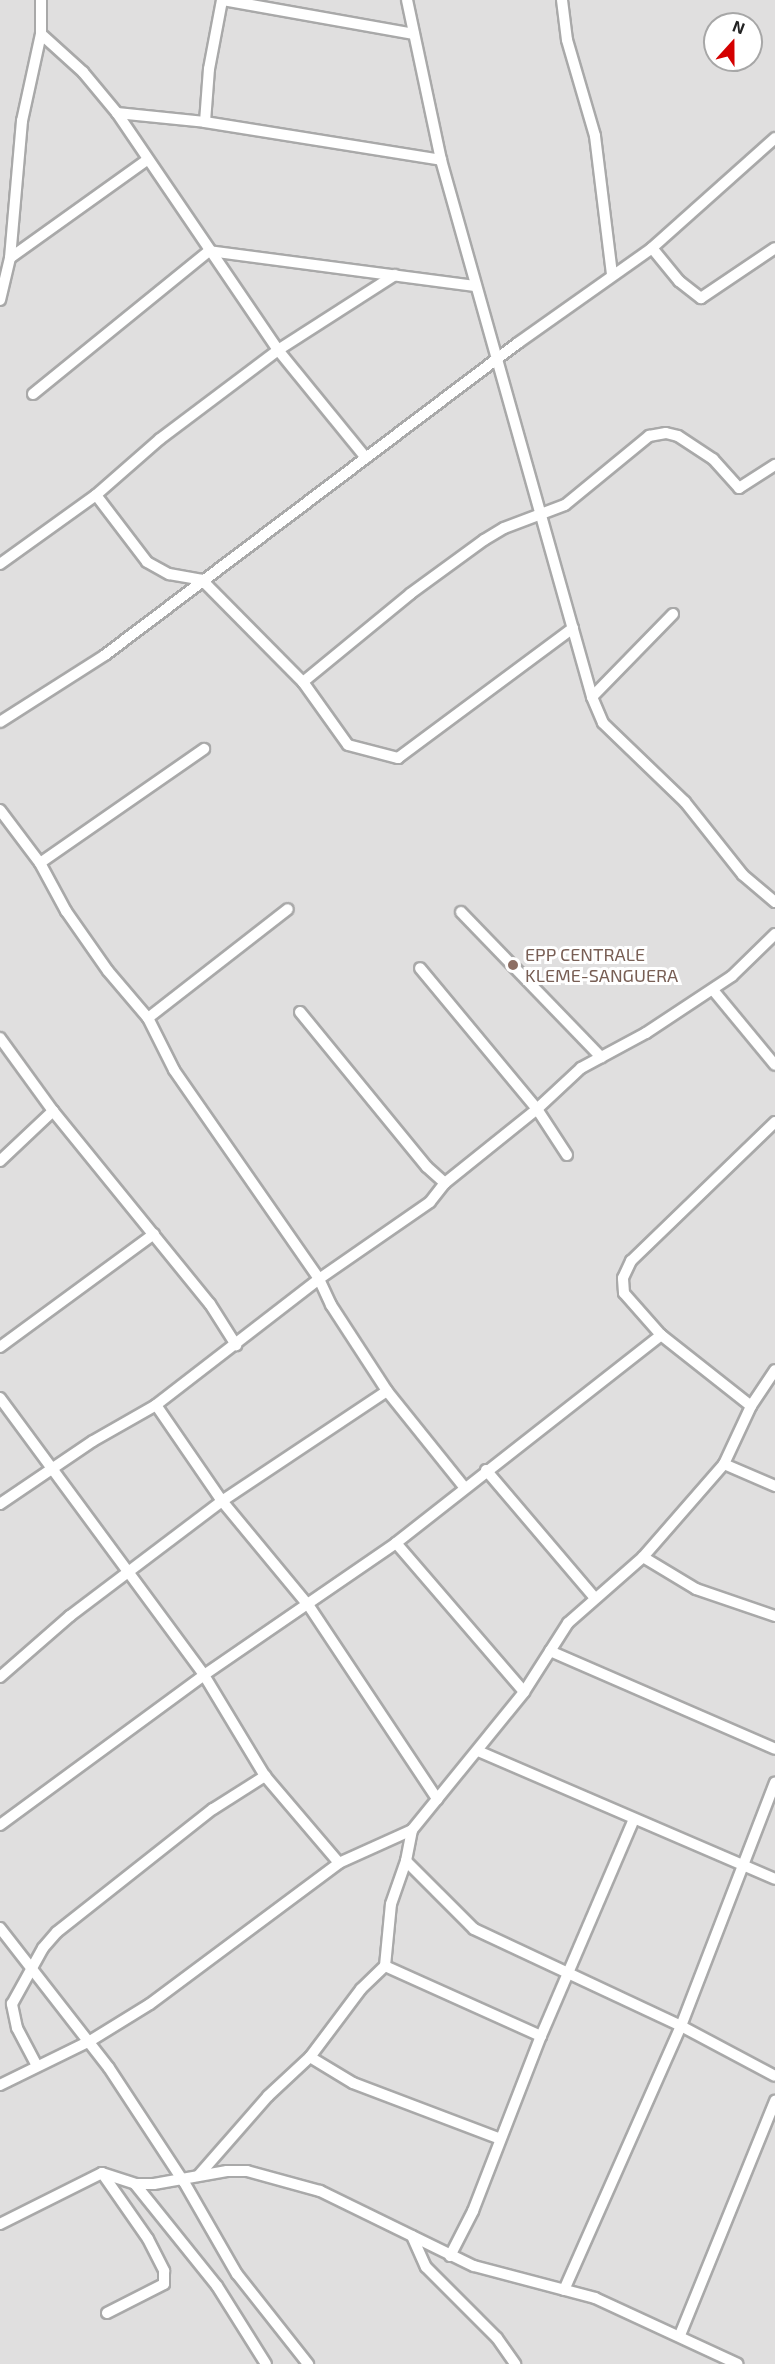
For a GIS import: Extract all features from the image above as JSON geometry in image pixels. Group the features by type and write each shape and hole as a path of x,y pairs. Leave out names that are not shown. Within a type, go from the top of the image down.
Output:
{"street":[{"path":"0,300 10,258 22,121 41,34 40,0"},
{"path":"205,122 209,69 222,0 414,34"},
{"path":"407,0 441,160 476,286 500,361 539,513 592,697 603,723 685,802 743,875 775,902"},
{"path":"562,0 567,40 595,136 612,275"},
{"path":"41,34 83,72 117,113 278,350 366,458"},
{"path":"117,113 205,122 441,160"},
{"path":"0,722 105,655 202,580 500,361 612,275 652,248 775,138"},
{"path":"10,258 147,160"},
{"path":"652,248 679,281 702,298 775,248"},
{"path":"33,394 209,250 476,286"},
{"path":"0,564 12,551 96,495 160,439 278,350 395,275"},
{"path":"303,682 410,594 484,540 539,513 565,505 649,436 666,433 687,442 713,459 739,488 775,465"},
{"path":"96,495 147,562 169,574 202,580 303,682 348,745 398,758 573,628"},
{"path":"592,697 673,614"},
{"path":"40,863 204,748"},
{"path":"0,810 40,863 66,911 108,971 148,1018 174,1070 319,1279 331,1305 387,1391 465,1488"},
{"path":"148,1018 288,909"},
{"path":"461,912 601,1057"},
{"path":"0,1504 156,1405 319,1279 359,1255 430,1202 445,1183 537,1110 581,1068 713,990 775,934"},
{"path":"420,968 537,1110 567,1155"},
{"path":"713,990 775,1065"},
{"path":"300,1012 427,1167 445,1183"},
{"path":"0,1038 53,1111 210,1304 236,1345"},
{"path":"0,1161 53,1111"},
{"path":"751,1406 661,1335 624,1293 626,1268 775,1122"},
{"path":"0,1347 154,1234"},
{"path":"0,1825 204,1675 309,1605 396,1543 486,1470 661,1335"},
{"path":"0,2085 36,2064 90,2041 150,2004 339,1863 412,1830 524,1692 568,1623 643,1557 724,1464 751,1406 775,1370"},
{"path":"0,1677 52,1631 222,1501 387,1391"},
{"path":"0,1398 51,1470 130,1571 204,1675 265,1776 339,1863"},
{"path":"156,1405 222,1501 309,1605 438,1799"},
{"path":"724,1464 775,1486"},
{"path":"486,1470 595,1598"},
{"path":"396,1543 524,1692"},
{"path":"643,1557 696,1589 775,1616"},
{"path":"550,1651 775,1749"},
{"path":"478,1751 775,1879"},
{"path":"36,2064 12,2015 15,1994 29,1968 57,1932 213,1809 265,1776"},
{"path":"564,2290 681,2026 740,1865 775,1782"},
{"path":"450,2256 473,2211 498,2138 634,1819"},
{"path":"198,2176 268,2096 310,2057 354,1997 385,1966 391,1904 406,1861 412,1830"},
{"path":"406,1861 474,1929 681,2026 775,2076"},
{"path":"0,1928 29,1968 90,2041 184,2182 237,2274 308,2364"},
{"path":"385,1966 541,2036"},
{"path":"310,2057 353,2083 498,2138"},
{"path":"680,2335 775,2101"},
{"path":"0,2224 102,2173 135,2184 184,2182 198,2176 247,2171 320,2191 450,2256 509,2278 595,2298 643,2323 680,2335 738,2364"},
{"path":"102,2173 148,2239 164,2271 164,2284 107,2313"},
{"path":"135,2184 217,2286 266,2364"},
{"path":"412,2236 426,2267 497,2338 515,2364"}],"shaded area":[{"path":"0,0 775,0 775,2364 0,2364"}],"place":[{"name":"EPP CENTRALE KLEME-SANGUERA","path":"513,965"}]}
